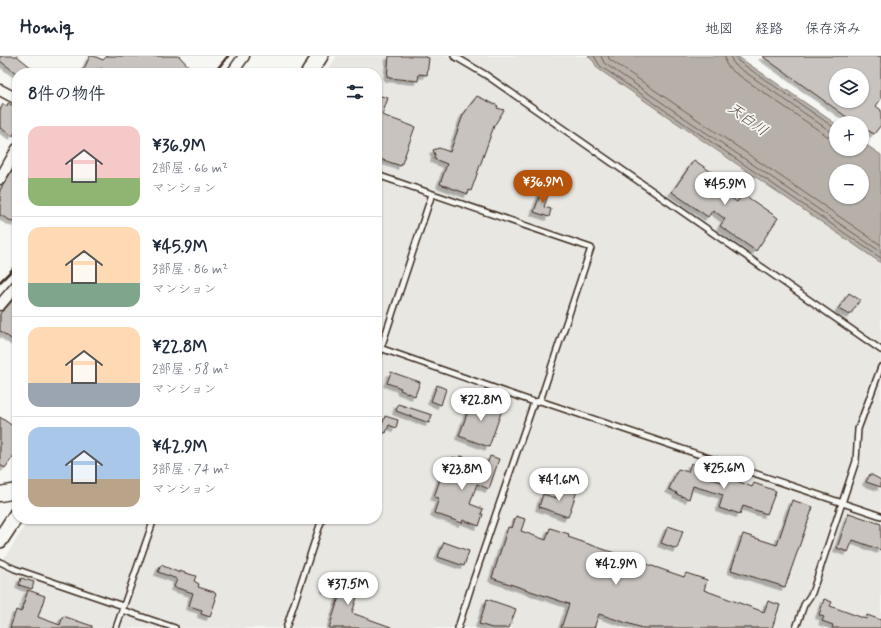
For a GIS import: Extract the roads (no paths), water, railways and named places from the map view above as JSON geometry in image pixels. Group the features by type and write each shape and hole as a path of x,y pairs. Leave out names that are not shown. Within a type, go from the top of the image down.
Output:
{"main road":[{"path":"312,68 320,56"},
{"path":"0,540 12,522"}],"street":[{"path":"236,68 244,56"},
{"path":"0,90 12,96"},
{"path":"0,179 12,159"},
{"path":"0,305 12,292"},
{"path":"0,494 12,492"}],"lane":[{"path":"454,56 486,75 881,350"},
{"path":"382,177 591,248 540,401"},
{"path":"382,339 432,194"},
{"path":"382,349 534,402 540,401 881,516"},
{"path":"796,628 804,604 812,593 856,461 858,429 881,367"},
{"path":"458,628 534,402"},
{"path":"116,628 152,524"},
{"path":"286,628 320,524"},
{"path":"0,562 15,569 175,628"}],"water":[{"name":"天白川","path":"588,56 737,56 829,119 829,156 869,156 869,147 881,155 881,263 597,68"}],"railway":[{"path":"218,68 228,56"},
{"path":"0,282 12,270"}]}
